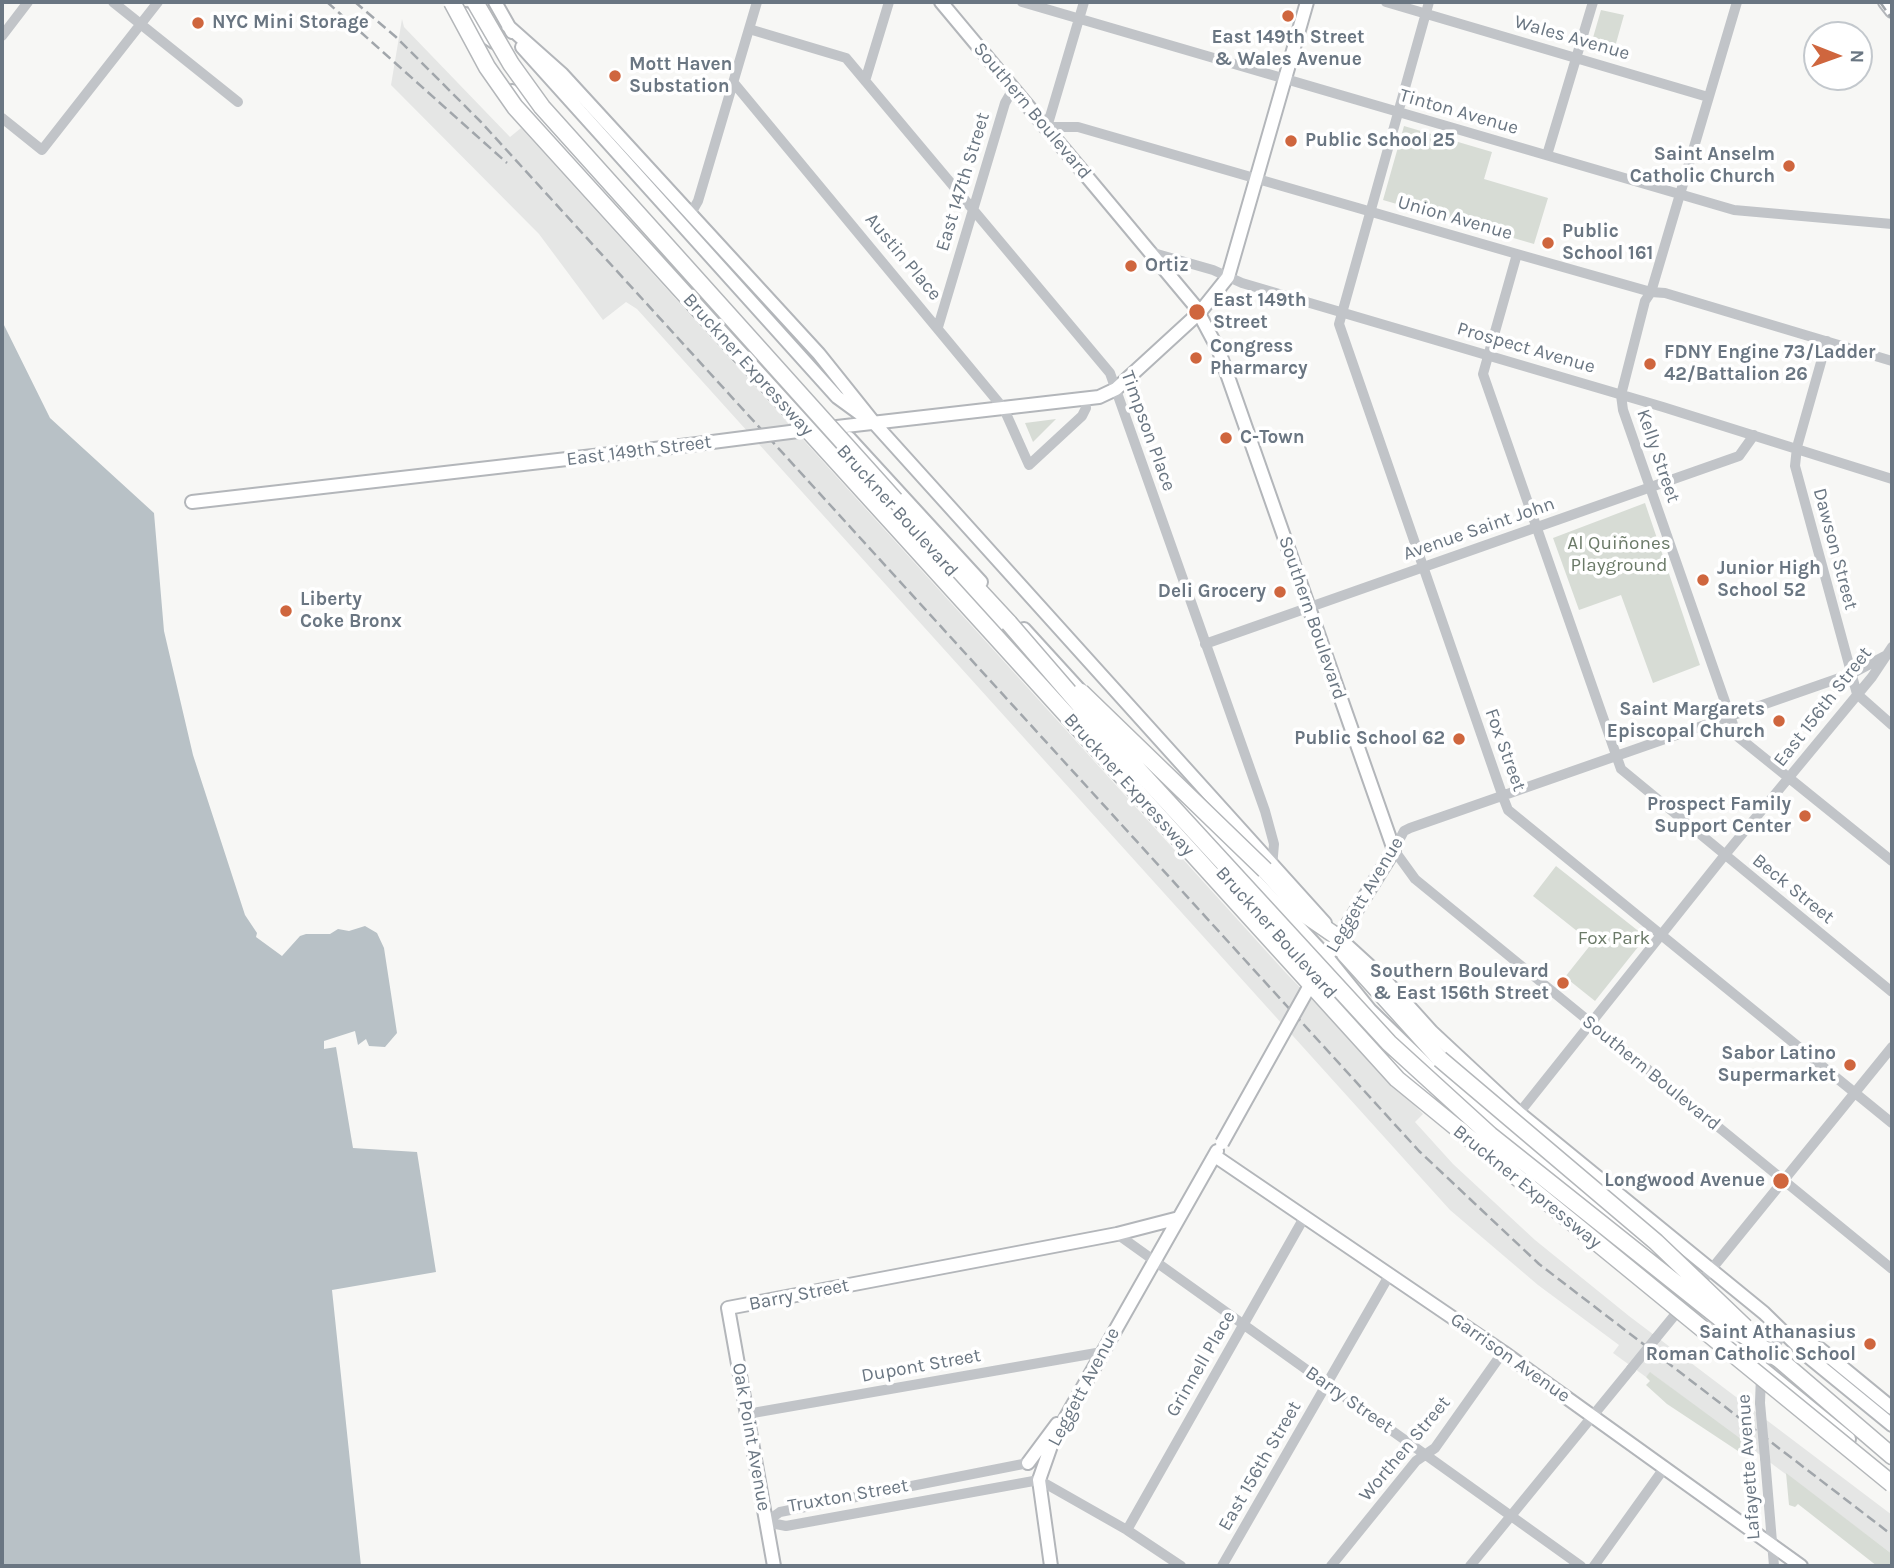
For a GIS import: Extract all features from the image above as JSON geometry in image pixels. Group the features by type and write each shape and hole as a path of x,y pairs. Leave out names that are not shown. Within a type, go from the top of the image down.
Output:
{"highway":[{"name":"Bruckner Expressway","path":"475,2 524,83 597,171 1009,623 1097,725 1389,1043 1490,1135 1726,1323 1776,1355 1892,1456"},
{"name":"Bruckner Expressway","path":"458,3 487,67 515,107 1397,1079 1892,1484"},
{"path":"1009,623 1268,868 1304,914 1339,938 1345,954 1440,1059 1656,1242 1776,1355"}],"main road":[{"name":"Bruckner Boulevard","path":"495,2 525,51 586,121 836,397 875,424"},
{"name":"East 149th Street","path":"192,502 1107,395 1200,312 1228,277 1307,2"},
{"path":"1885,2 1892,11"},
{"name":"Bruckner Boulevard","path":"458,3 479,32 494,43 840,428 1327,957 1370,1010 1434,1072 1504,1131 1892,1448"},
{"name":"Bruckner Boulevard","path":"458,3 504,82 823,429 1107,750 1400,1067 1491,1148 1762,1365 1892,1476"},
{"name":"Southern Boulevard","path":"944,3 1200,312 1222,360 1394,850"},
{"name":"Bruckner Boulevard","path":"508,26 562,74 819,354 875,424 1268,868"},
{"path":"602,164 632,222"},
{"name":"Leggett Avenue","path":"1039,1480 1053,1440 1154,1259 1315,977 1394,850"},
{"path":"1339,938 1386,981 1432,1032 1519,1113 1711,1269 1785,1331 1810,1358 1892,1425"},
{"name":"Garrison Avenue","path":"1215,1156 1503,1352 1801,1566"},
{"name":"Barry Street","path":"728,1308 1117,1234 1179,1218"},
{"name":"Oak Point Avenue","path":"728,1308 774,1566"},
{"path":"1785,1331 1820,1349 1892,1408"},
{"path":"1028,1463 1046,1436 1067,1414"},
{"path":"1039,1480 1051,1566"}],"street":[{"path":"2,36 29,2"},
{"path":"113,2 238,102"},
{"path":"2,118 42,150 158,2"},
{"path":"690,215 698,201 757,2"},
{"path":"865,81 889,2"},
{"name":"Tinton Avenue","path":"1022,2 1734,210 1892,224"},
{"path":"1047,127 1084,2"},
{"name":"Wales Avenue","path":"1386,2 1708,97"},
{"path":"1340,313 1429,2"},
{"path":"1547,155 1593,2"},
{"path":"1621,394 1645,301 1651,292 1737,2"},
{"name":"Timpson Place","path":"749,29 846,58 1110,373 1265,811 1274,844 1268,868"},
{"name":"Austin Place","path":"733,82 1004,409 1029,466 1082,416 1086,408 1085,399"},
{"name":"East 147th Street","path":"938,327 1005,103 1013,89"},
{"name":"Union Avenue","path":"1047,127 1079,127 1651,292 1665,293 1892,361"},
{"name":"Prospect Avenue","path":"1150,252 1213,270 1340,313 1797,447 1892,479"},
{"name":"Beck Street","path":"1517,254 1483,374 1621,769 1892,992"},
{"name":"Fox Street","path":"1340,313 1340,329 1508,810 1892,1123"},
{"name":"Dawson Street","path":"1827,341 1797,447 1795,466 1857,694"},
{"name":"Kelly Street","path":"1621,394 1623,410 1737,736 1892,861"},
{"name":"Avenue Saint John","path":"1205,644 1739,456 1754,435"},
{"name":"East 156th Street","path":"1491,1148 1724,856 1790,778 1892,647"},
{"name":"Leggett Avenue","path":"1394,850 1404,831 1851,674 1885,656"},
{"path":"1857,694 1892,725"},
{"name":"Southern Boulevard","path":"1394,850 1415,879 1892,1269"},
{"path":"1471,1566 1892,1047"},
{"name":"Grinnell Place","path":"1127,1530 1306,1216"},
{"name":"Barry Street","path":"1117,1234 1581,1566"},
{"name":"East 156th Street","path":"1222,1566 1390,1274"},
{"name":"Lafayette Avenue","path":"1774,1566 1760,1404 1762,1365 1776,1355 1785,1331"},
{"name":"Dupont Street","path":"747,1414 1102,1352"},
{"name":"Worthen Street","path":"1331,1566 1416,1461 1434,1448 1503,1352"},
{"name":"Truxton Street","path":"766,1522 780,1512 1028,1463"},
{"path":"1594,1566 1665,1467"},
{"path":"1039,1480 1127,1530 1181,1566"},
{"name":"Truxton Street","path":"766,1522 783,1526 1039,1480"}],"shaded area":[{"path":"402,19 404,27 510,137 521,128 1286,973 1423,1114 1415,1122 1453,1164 1535,1240 1629,1316 1892,1515 1892,1554 1651,1373 1646,1377 1613,1353 1619,1345 1538,1285 1450,1210 637,309 626,302 603,320 539,234 391,85"},
{"path":"2,321 50,418 154,513 164,631 193,755 245,915 257,933 256,937 282,956 300,936 330,934 338,929 349,931 365,926 377,933 384,948 397,1033 385,1047 369,1046 366,1039 358,1045 355,1031 324,1041 324,1049 336,1047 353,1148 417,1152 436,1272 332,1290 361,1566 2,1566"}],"green space":[{"path":"1601,10 1624,15 1613,54 1590,48"},
{"path":"1404,126 1492,152 1484,179 1548,198 1534,244 1383,200"},
{"path":"1056,419 1033,442 1025,423"},
{"name":"Al Quiñones Playground","path":"1645,503 1700,665 1653,683 1621,595 1579,610 1553,538"},
{"name":"Fox Park","path":"1556,866 1646,937 1595,1001 1565,977 1592,943 1533,896"},
{"path":"1650,1372 1745,1442 1744,1455 1667,1404 1646,1385 1650,1381 1646,1377"},
{"path":"1786,1473 1892,1554 1892,1566 1877,1566 1798,1504 1795,1507 1789,1505"}],"railway":[{"path":"327,2 507,163"},
{"path":"355,2 396,37 481,122 1419,1151 1539,1264 1892,1535"},
{"path":"1880,2 1892,19"}],"place":[{"name":"East 149th Street & Wales Avenue","path":"1288,16"},
{"name":"NYC Mini Storage","path":"198,23"},
{"name":"Mott Haven Substation","path":"615,76"},
{"name":"Public School 25","path":"1291,141"},
{"name":"Saint Anselm Catholic Church","path":"1789,166"},
{"name":"Public School 161","path":"1548,243"},
{"name":"Ortiz","path":"1131,266"},
{"name":"East 149th Street","path":"1197,312"},
{"name":"Congress Pharmarcy","path":"1196,358"},
{"name":"FDNY Engine 73/Ladder 42/Battalion 26","path":"1650,364"},
{"name":"C-Town","path":"1226,438"},
{"name":"Junior High School 52","path":"1703,580"},
{"name":"Deli Grocery","path":"1280,592"},
{"name":"Liberty Coke Bronx","path":"286,611"},
{"name":"Saint Margarets Episcopal Church","path":"1779,721"},
{"name":"Public School 62","path":"1459,739"},
{"name":"Prospect Family Support Center","path":"1805,816"},
{"name":"Southern Boulevard & East 156th Street","path":"1563,983"},
{"name":"Sabor Latino Supermarket","path":"1850,1065"},
{"name":"Longwood Avenue","path":"1781,1181"},
{"name":"Saint Athanasius Roman Catholic School","path":"1870,1344"}]}
